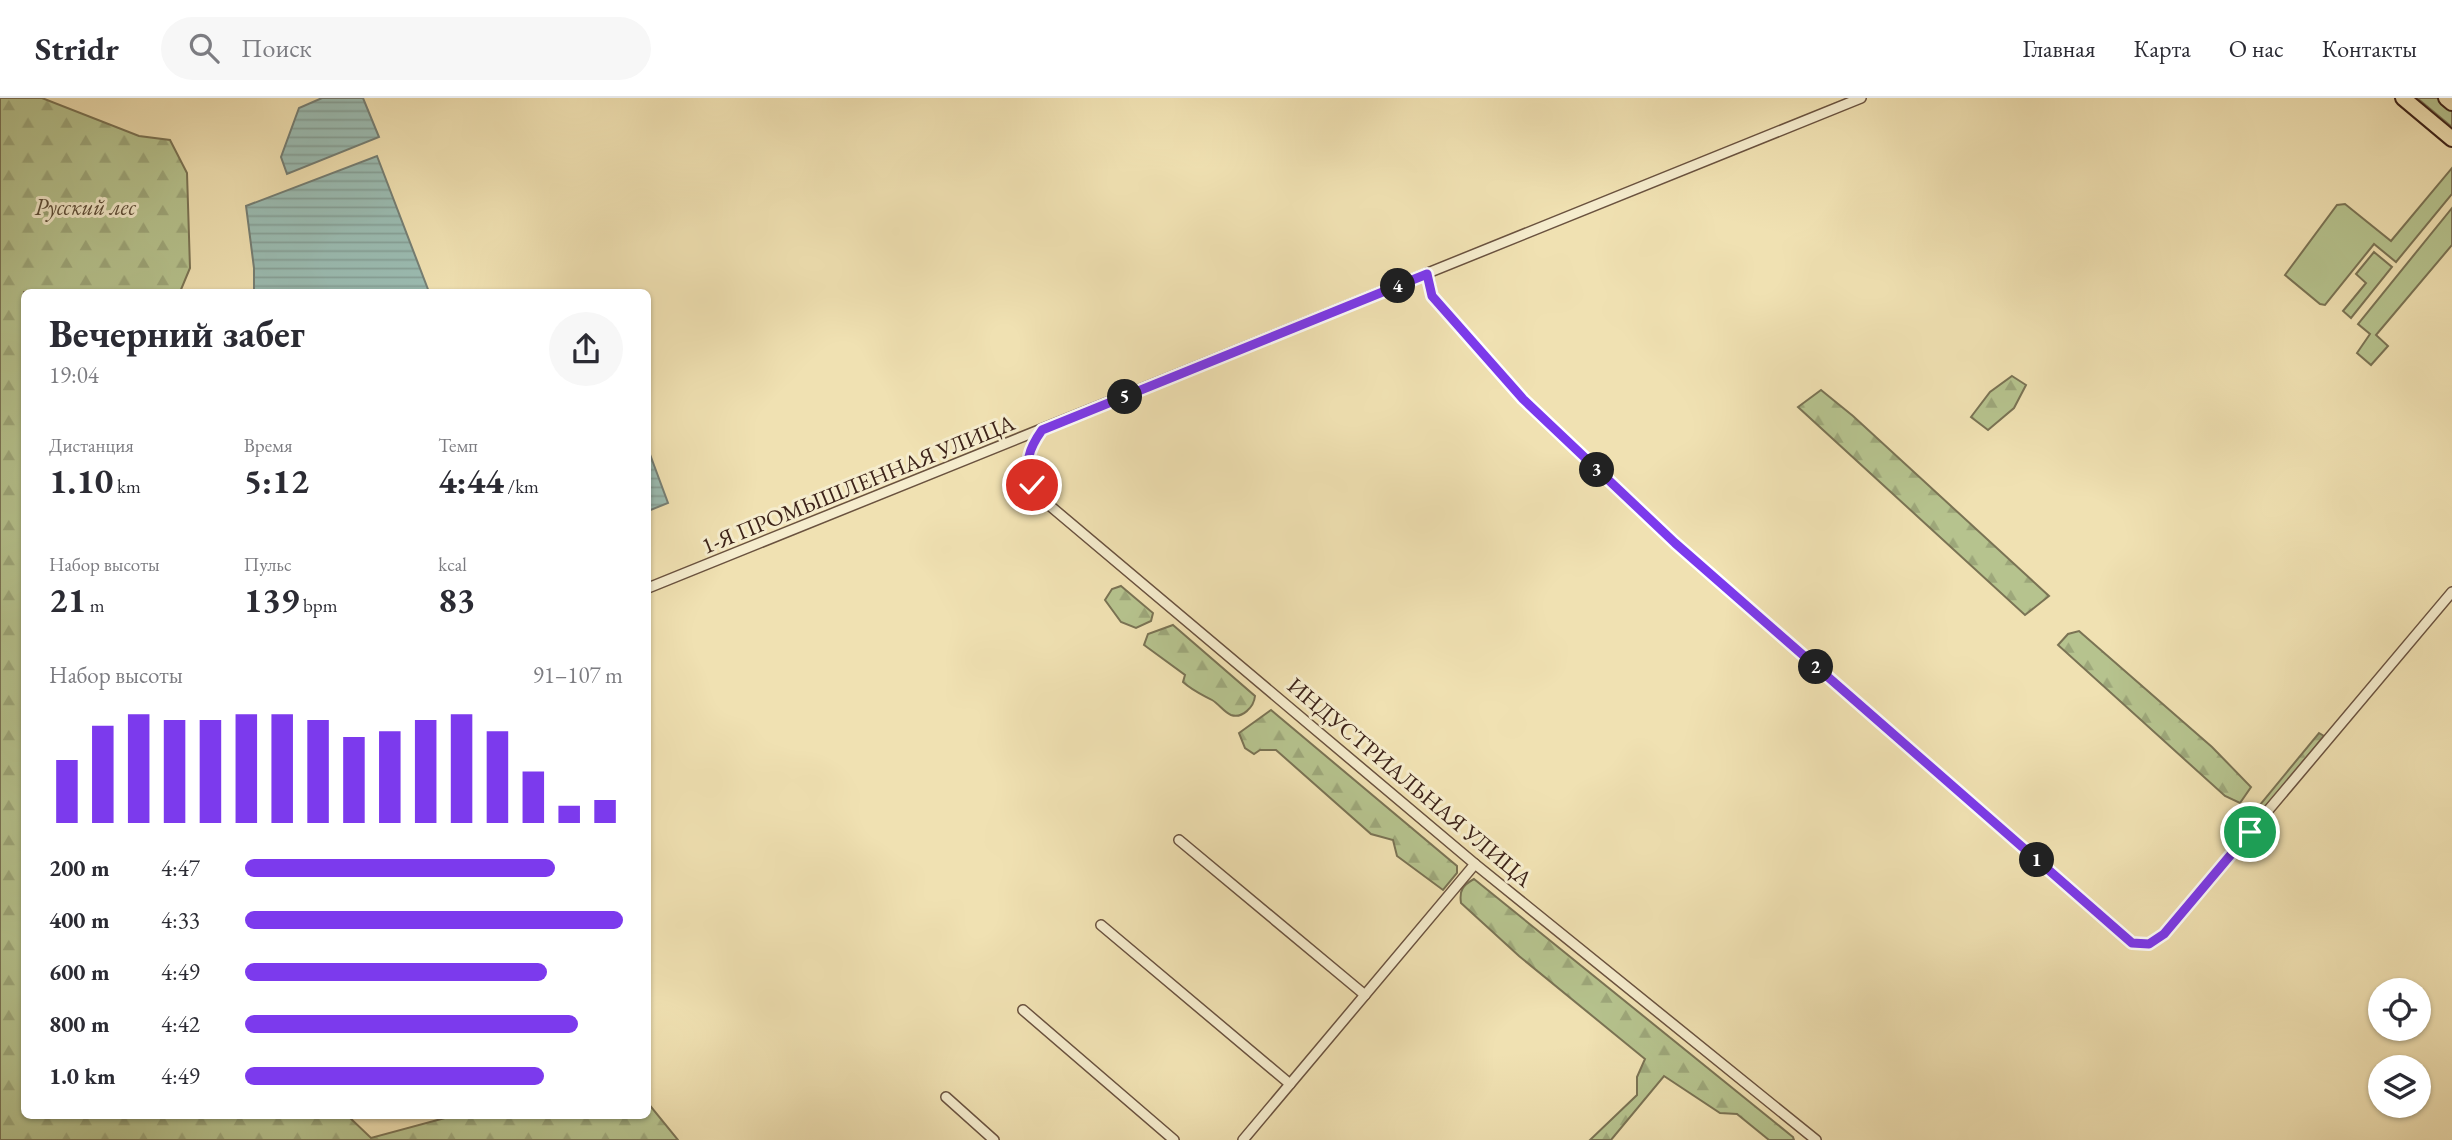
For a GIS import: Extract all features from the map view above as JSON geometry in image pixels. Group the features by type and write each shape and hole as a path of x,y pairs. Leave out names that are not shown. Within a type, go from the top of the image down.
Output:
{"main road":[{"path":"2403,98 2452,139"},
{"path":"2446,98 2452,103"}],"street":[{"name":"1-Я ПРОМЫШЛЕННАЯ УЛИЦА","path":"651,588 1861,98"},
{"path":"1427,274 1432,296 1529,406 1675,543 2132,943 2149,944 2164,934 2452,592"},
{"name":"ИНДУСТРИАЛЬНАЯ УЛИЦА","path":"1042,430 1029,449 1027,466 1032,485 1049,505 1475,864 1815,1140"},
{"path":"1179,840 1365,995"},
{"path":"1243,1140 1475,864"},
{"path":"1101,925 1290,1084"},
{"path":"1023,1010 1174,1140"},
{"path":"946,1097 995,1140"}],"green space":[{"name":"Русский лес","path":"0,98 42,98 139,136 170,140 187,173 190,268 181,289 21,289 21,1119 351,1119 371,1138 441,1119 651,1119 651,1107 678,1140 0,1140"},
{"path":"2417,98 2439,98 2452,109 2452,127"},
{"path":"2452,168 2452,194 2396,262 2374,244 2325,305 2320,304 2285,275 2337,205 2345,204 2391,241"},
{"path":"2452,208 2452,245 2376,335 2388,346 2371,365 2357,353 2370,334 2358,324"},
{"path":"2374,252 2392,267 2351,318 2343,311 2366,283 2356,274"},
{"path":"2012,376 2026,385 2014,408 1988,430 1971,417 1990,392"},
{"path":"1821,390 1853,416 2049,596 2025,615 1798,407"},
{"path":"1121,586 1153,613 1151,621 1136,628 1121,622 1105,600 1112,589"},
{"path":"1173,625 1255,696 1247,711 1235,716 1228,714 1215,702 1183,682 1185,675 1144,645 1148,634"},
{"path":"2079,631 2212,747 2251,787 2240,803 2225,796 2058,645 2068,634"},
{"path":"1271,710 1457,866 1457,873 1443,890 1397,856 1393,840 1371,834 1276,750 1260,750 1254,754 1245,748 1239,733"},
{"path":"2319,733 2324,736 2253,824 2247,825 2250,817"},
{"path":"1474,879 1794,1140 1769,1140 1737,1114 1720,1113 1664,1076 1611,1140 1590,1140 1637,1095 1637,1077 1645,1059 1519,956 1461,903 1463,888"}],"water":[{"path":"322,98 363,98 379,137 287,174 281,157 299,108"},
{"path":"377,156 428,289 254,289 246,206"},
{"path":"651,457 668,503 651,510"}],"route":[{"path":"1032,485 1027,466 1029,449 1042,430 1427,274 1432,296 1529,406 1675,543 2132,943 2149,944 2164,934 2250,832"}]}
